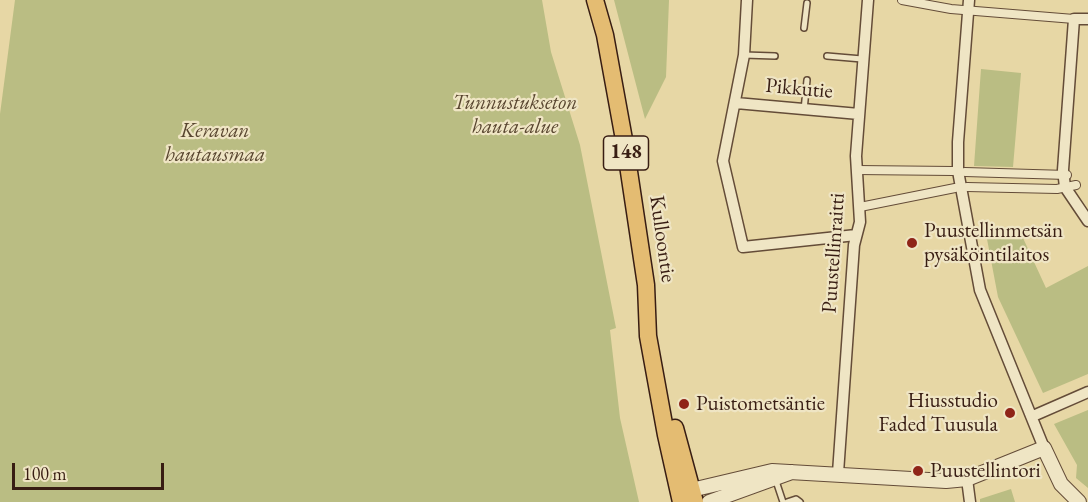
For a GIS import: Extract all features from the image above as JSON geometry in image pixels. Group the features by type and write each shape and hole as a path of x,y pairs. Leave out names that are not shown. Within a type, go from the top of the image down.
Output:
{"main road":[{"name":"Kulloontie","path":"595,0 605,35 625,145 649,308 657,335 687,497"}],"street":[{"path":"747,0 744,55 723,161 743,247 856,235"},
{"name":"Puustellinraitti","path":"838,473 860,207 857,170 859,114 868,0"},
{"path":"902,0 969,5 1088,19"},
{"path":"969,5 958,142 958,171 983,299 1061,484 1079,502"},
{"path":"1074,19 1065,187 1088,221"},
{"name":"Pikkutie","path":"736,103 859,114"},
{"path":"857,170 952,171"},
{"path":"964,172 1065,173"},
{"path":"967,187 1076,185"},
{"path":"860,207 955,188"},
{"path":"1033,416 1088,392"},
{"path":"687,497 795,471 946,481 967,479 1044,448"},
{"path":"709,502 774,475"},
{"path":"967,479 970,502"}],"lane":[{"path":"804,28 807,3"},
{"path":"744,55 775,56"},
{"path":"827,56 862,58"},
{"path":"804,110 807,80"},
{"path":"774,475 785,502 796,499 800,502"}],"green space":[{"path":"15,0 542,0 551,52 580,145 616,328 610,330 620,418 639,502 0,502 0,114"},
{"path":"614,0 669,0 666,77 645,119"},
{"path":"981,69 1021,73 1013,167 974,166"},
{"path":"1023,238 1046,288 1088,266 1088,374 1043,393 998,297 987,239"},
{"path":"1088,410 1088,488 1076,478 1077,465 1054,424"},
{"path":"1011,489 1015,502 980,502 980,499"}],"place":[{"name":"Puustellinmetsän pysäköintilaitos","path":"912,243"},
{"name":"Puistometsäntie","path":"684,404"},
{"name":"Hiusstudio Faded Tuusula","path":"1010,413"},
{"name":"Puustellintori","path":"918,471"}],"park label":[{"name":"Tunnustukseton hauta-alue","path":"515,115"},
{"name":"Keravan hautausmaa","path":"215,143"}]}
